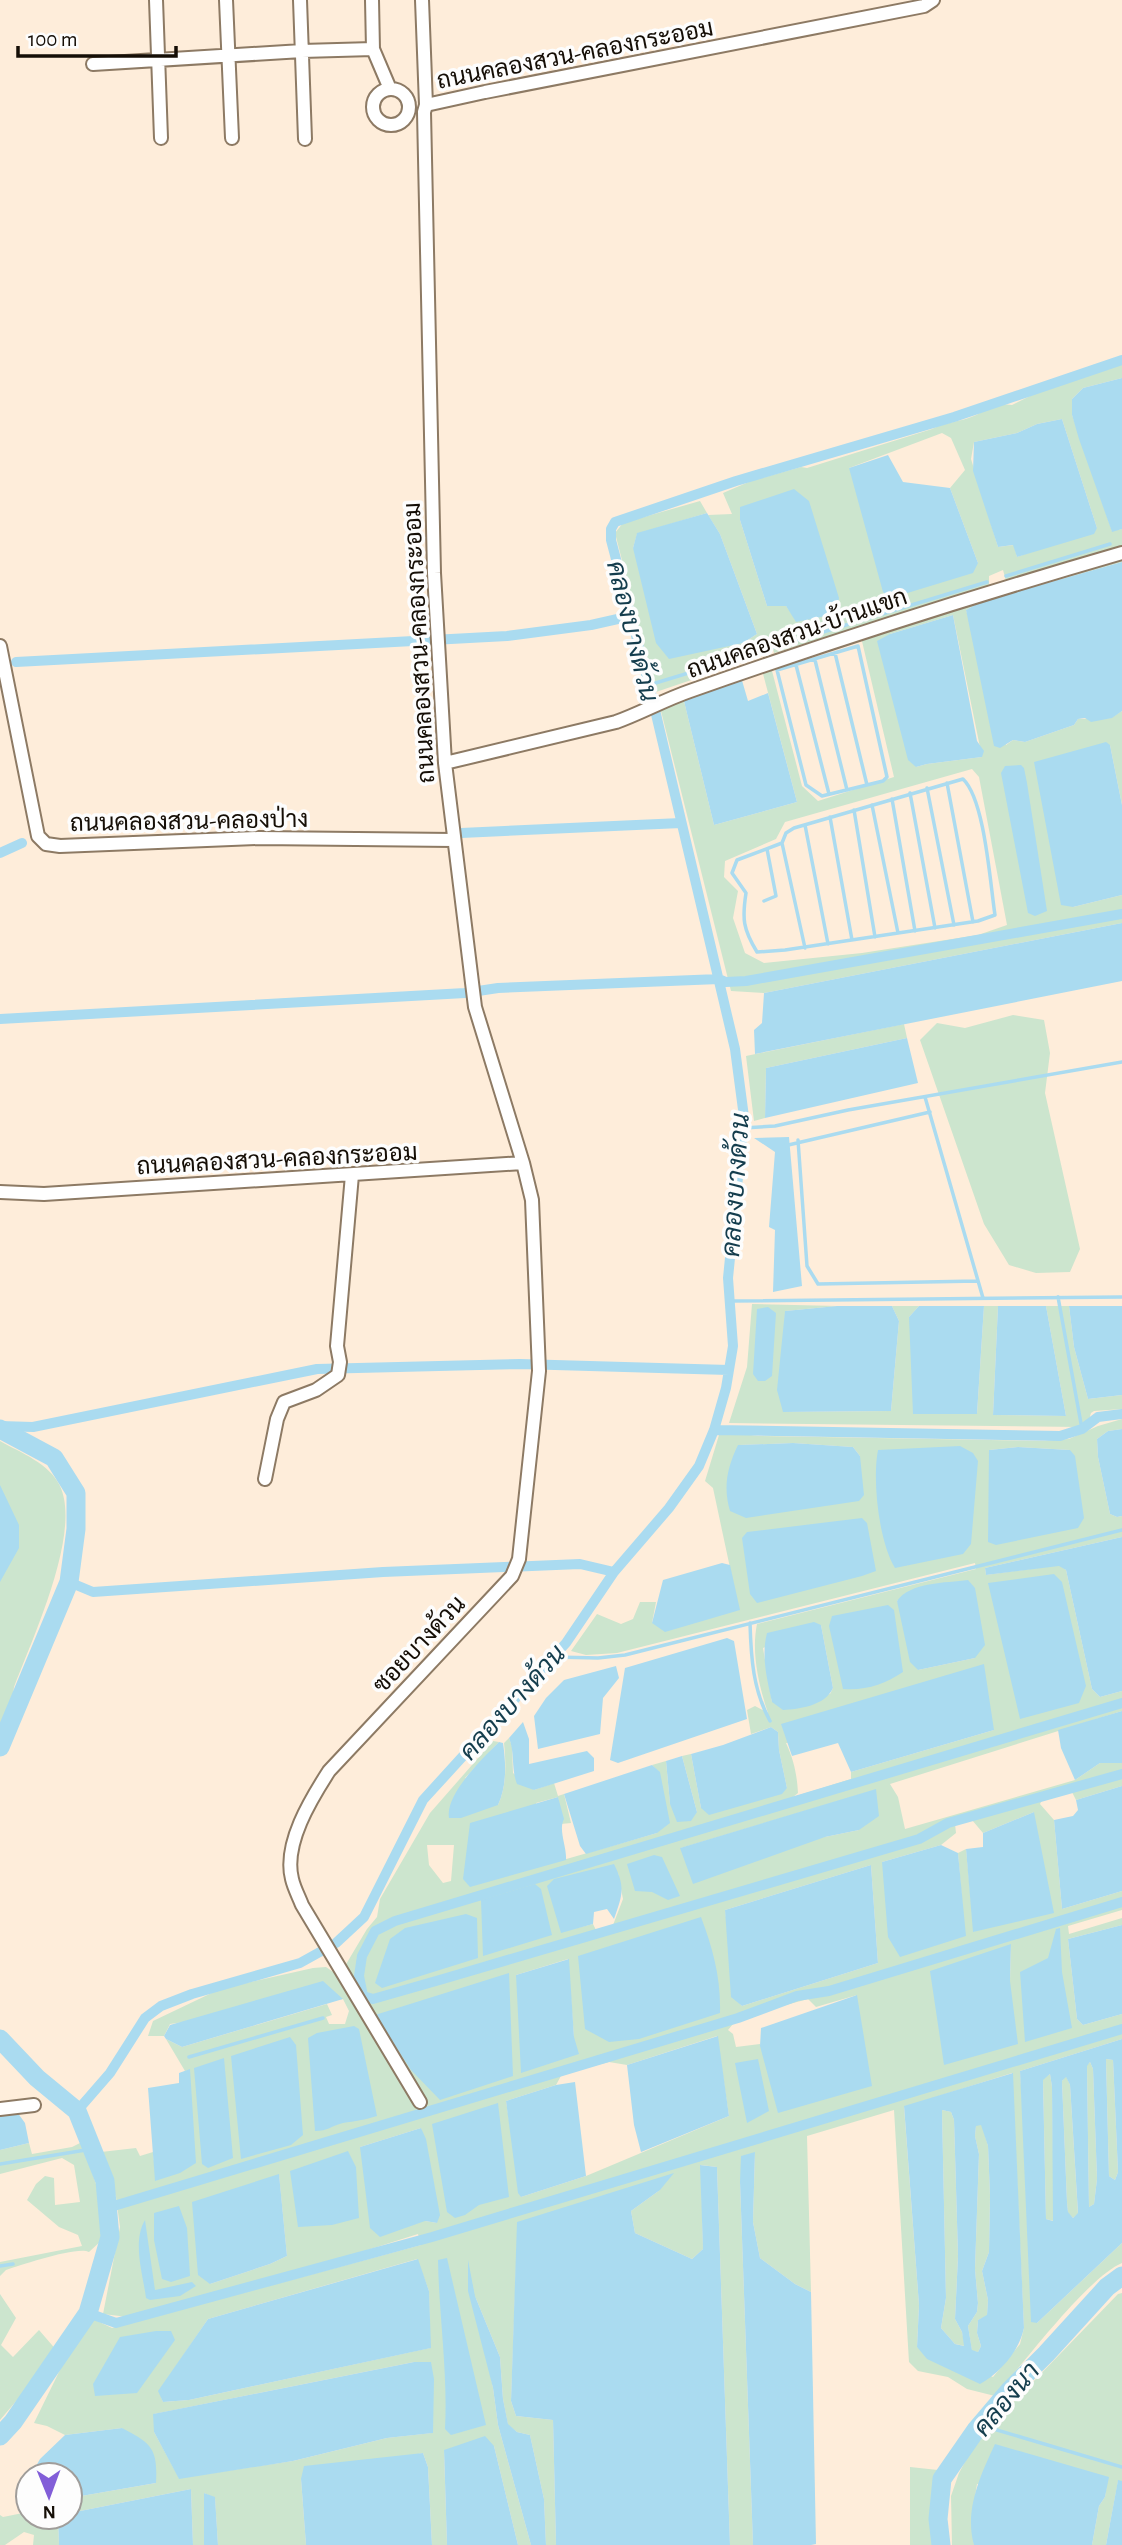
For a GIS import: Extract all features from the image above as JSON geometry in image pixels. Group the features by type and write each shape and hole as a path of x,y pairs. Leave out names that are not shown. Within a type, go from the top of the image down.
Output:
{"street":[{"path":"156,0 161,138"},
{"path":"226,0 232,138"},
{"path":"300,0 305,139"},
{"path":"372,0 373,49 390,89"},
{"path":"408,107 425,108 422,0"},
{"name":"ถนนคลองสวน-คลองกระออม","path":"0,1192 44,1194 523,1163 475,1007 446,763 433,573 425,108 924,6 933,0"},
{"path":"93,64 373,49"},
{"path":"390,89 403,94 408,107 405,118 396,124 384,123 373,110 373,102 380,93 390,89"},
{"name":"ถนนคลองสวน-บ้านแขก","path":"446,763 616,722 669,699 797,654 1005,587 1122,553"},
{"name":"ถนนคลองสวน-คลองป่าง","path":"0,646 30,804 38,836 46,844 60,846 258,838 454,840"},
{"name":"ซอยบางด้วน","path":"420,2102 302,1905 291,1877 292,1854 311,1800 329,1771 512,1576 520,1555 539,1365 531,1200 523,1163"},
{"path":"265,1479 277,1419 284,1402 316,1390 339,1369 337,1346 352,1175"},
{"path":"0,2109 34,2105"}],"green space":[{"path":"1122,364 1122,378 1083,388 1072,399 1072,415 1112,531 1122,529 1122,545 1006,581 1003,570 989,576 986,588 774,653 772,644 763,647 765,655 656,692 615,533 623,523 700,501 707,513 637,534 633,548 743,643 757,634 720,534 708,515 732,514 723,493 751,481 801,467 807,468 967,419 1001,404 1012,405 1046,388","holes":["1062,419 1097,528 1017,557 1014,545 998,547 971,459 974,442 1017,433 1037,424","942,433 951,438 965,470 950,488 978,563 849,468","740,507 836,614 797,621 786,606 767,606 740,520"]},
{"path":"1122,557 1122,562 980,602 966,610 1006,745 1013,740 1025,742 1074,725 1078,719 1111,718 1122,711 1122,805 1110,745 1073,907 1122,895 1122,923 764,993 731,991 661,711 683,697 714,825 797,802 762,670 771,667 802,786 818,801 894,777 861,637","holes":["953,615 982,757 916,767 890,634","972,769 979,777 1007,925 978,935 862,953 764,963 745,953 733,918 738,891 724,877 725,861 776,839 785,822"]},
{"path":"1013,1015 1044,1020 1050,1053 1045,1093 1080,1249 1070,1272 1036,1273 1009,1265 984,1224 920,1040 937,1023 965,1028"},
{"path":"904,1024 907,1038 766,1068 765,1118 754,1121 746,1056"},
{"path":"752,1304 837,1306 785,1311 783,1412 891,1411 899,1321 892,1306 919,1306 909,1317 977,1414 984,1306 998,1306 993,1415 1066,1416 1046,1306 1069,1306 1074,1347 1088,1399 1122,1395 1122,1409 1094,1411 1088,1423 1081,1427 729,1423 747,1367"},
{"path":"1122,1419 1122,1429 1108,1431 1097,1439 1110,1514 1122,1516 1122,1537 985,1568 986,1575 1059,1565 1066,1570 1092,1689 1100,1697 1122,1691 1122,1711 890,1784 898,1797 905,1829 1075,1780 1100,1763 1122,1763 1122,1786 1076,1800 1072,1792 1042,1800 1040,1804 1054,1820 1062,1909 1122,1891 1122,1910 1068,1926 1069,1934 1122,1918 1122,1925 1068,1939 1077,2019 1083,2025 1122,2014 1122,2039 1020,2071 1037,2323 1122,2243 1122,2263 1108,2271 1074,2303 995,2396 967,2389 948,2377 918,2371 909,2362 894,2110 807,2136 811,2292 795,2284 760,2258 753,2222 755,2152 740,2182 753,2545 730,2545 717,2167 701,2165 703,2249 692,2259 635,2233 631,2211 660,2190 516,2267 511,2401 516,2416 553,2420 556,2545 546,2545 544,2499 530,2435 517,2432 508,2425 500,2357 475,2296 498,2425 531,2545 518,2545 494,2446 444,2451 447,2545 432,2545 428,2467 423,2453 301,2479 306,2545 218,2545 215,2498 204,2493 204,2545 193,2545 191,2489 84,2510 84,2496 156,2483 122,2428 65,2435 34,2423 80,2329 93,2319 112,2328 421,2245 418,2234 339,2259 128,2317 103,2314 120,2227 116,2197 101,2152 136,2148 140,2156 153,2152 156,2181 190,2070 185,2071 166,2039 182,2047 327,2004 332,2015 326,2017 329,2024 345,2024 349,2011 343,1999 170,2024 164,2036 148,2036 153,2021 220,1989 313,1968 326,1967 339,1976 377,1917 380,1899 430,1813 493,1741 499,1742 465,1778 498,1805 504,1782 504,1743 509,1738 513,1773 534,1790 554,1783 558,1796 564,1794 571,1823 561,1824 558,1797 536,1803 549,1864 657,1833 660,1773 652,1765 666,1761 670,1804 697,1812 682,1756 691,1754 701,1808 787,1788 778,1732 771,1727 751,1734 747,1710 755,1706 768,1713 757,1669 757,1624 976,1569 975,1563 617,1653 586,1655 571,1651 597,1614 621,1624 633,1619 640,1602 656,1602 652,1623 739,1610 713,1488 705,1481 719,1435 728,1432 758,1436 1044,1441 1069,1439","holes":["793,1443 853,1447 860,1456 739,1445","1018,1447 1070,1450 1078,1528 1069,1528 989,1450","897,1600 975,1658 918,1670","821,1625 833,1688 830,1694 772,1702 763,1648","994,1730 851,1772 851,1779 793,1797 798,1793 796,1774 786,1743","875,1790 859,1830 825,1837 681,1848","1034,1812 974,1932 966,1849 958,1853 965,1936 882,1862 941,1845 956,1833 955,1824 972,1820 983,1833","427,1845 454,1845 451,1881 443,1883 429,1865","871,1865 878,1963 742,2006 737,2001 725,1910","618,1873 623,1899 613,1925 596,1930 593,1924 561,1932","1011,1944 1010,1981 944,2065","568,1959 574,2037 516,1975","857,1995 760,2046 736,2047 733,2034 728,2030 738,2018 808,1999 816,2007","717,2036 729,2116 586,2176 521,2197 506,2101 556,2085 562,2074 609,2062 627,2065","1012,2073 1024,2328 1020,2344 993,2377 917,2347 919,2305 904,2107","421,2128 437,2223 425,2221 360,2147","279,2175 287,2256 210,2284 238,2188","417,2259 429,2291 430,2348 189,2400 163,2402 159,2391 208,2319","414,2362 432,2433 387,2438 293,2461 179,2478 154,2432 154,2414"]},
{"path":"0,1441 34,1459 55,1478 65,1506 65,1530 52,1586 0,1725"},
{"path":"1106,2059 1113,2060 1118,2172 1115,2180 1109,2176"},
{"path":"1090,2062 1093,2069 1097,2179 1094,2204 1089,2207 1087,2065"},
{"path":"1050,2074 1054,2221 1046,2219 1043,2079"},
{"path":"1066,2076 1070,2085 1078,2214 1073,2218 1068,2213 1067,2202 1062,2081"},
{"path":"942,2110 951,2112 954,2120 958,2256 955,2319 965,2346 955,2344 941,2328 946,2298"},
{"path":"976,2125 982,2125 988,2146 990,2196 989,2252 982,2271 988,2300 987,2316 978,2320 977,2333 981,2346 978,2352 972,2351 968,2326 977,2312 978,2303 975,2269 979,2154 975,2136"},
{"path":"82,2142 98,2190 103,2239 89,2252 49,2257 6,2270 0,2276 0,2262 82,2246 78,2235 59,2227 27,2200 36,2184 45,2176 54,2178 55,2205 80,2202 74,2165 62,2158 0,2174 0,2150 29,2143 32,2154 72,2147"},
{"path":"1122,2293 1122,2481 1118,2481 1106,2545 1092,2545 1099,2506 1105,2497 1108,2477 977,2484 972,2515 974,2545 952,2545 951,2496 959,2473 977,2440 1118,2294"},
{"path":"0,2294 16,2318 1,2345 13,2357 39,2330 58,2352 0,2420"},
{"path":"910,2467 938,2470 933,2545 910,2545"},
{"path":"0,2515 14,2515 14,2531 58,2531 59,2545 33,2545 34,2535 24,2532 5,2545 0,2545"}],"water":[{"path":"1122,378 1122,529 1112,532 1079,439 1072,415 1072,399 1083,388"},
{"path":"1062,419 1097,528 1094,534 1017,557 1013,545 998,547 973,471 974,442 1017,433 1037,424"},
{"path":"888,455 903,482 950,488 978,563 973,573 891,598 883,592 849,468"},
{"path":"794,489 809,501 839,598 836,614 796,622 786,606 767,606 740,520 740,507"},
{"path":"707,513 720,534 757,634 743,643 669,659 656,643 633,548 637,533"},
{"path":"1122,562 1122,711 1112,718 1091,722 1085,718 1078,719 1074,725 1025,742 1013,740 1000,748 994,746 966,610 980,602"},
{"path":"953,615 977,741 984,751 982,757 916,767 908,760 877,641 890,634"},
{"path":"741,677 748,701 768,693 797,802 714,825 683,697"},
{"path":"1106,742 1110,745 1122,805 1122,895 1073,907 1061,905 1034,762"},
{"path":"1021,765 1027,783 1047,911 1035,916 1028,913 1001,773 1005,766"},
{"path":"1122,923 1122,981 755,1054 754,1030 762,1023 764,993"},
{"path":"907,1038 918,1083 765,1118 766,1068"},
{"path":"789,1137 802,1286 773,1292 775,1230 769,1227 775,1152 754,1138"},
{"path":"837,1306 892,1306 899,1321 891,1411 783,1412 777,1390 785,1311"},
{"path":"919,1306 984,1306 977,1414 913,1414 909,1317"},
{"path":"998,1306 1046,1306 1066,1416 993,1415"},
{"path":"1069,1306 1122,1306 1122,1395 1088,1399 1074,1347"},
{"path":"768,1307 776,1313 772,1376 765,1381 758,1381 753,1374 757,1309"},
{"path":"1122,1429 1122,1516 1117,1517 1110,1514 1097,1439 1108,1431"},
{"path":"793,1443 853,1447 860,1456 864,1495 859,1501 746,1518 730,1511 727,1478 738,1445"},
{"path":"960,1446 973,1453 978,1461 971,1544 963,1554 895,1568 889,1557 878,1511 878,1450"},
{"path":"1018,1447 1070,1450 1075,1456 1084,1518 1078,1528 996,1545 988,1542 989,1450"},
{"path":"0,1485 19,1525 19,1548 0,1582"},
{"path":"862,1518 867,1523 876,1571 757,1603 750,1594 742,1538 747,1532"},
{"path":"1122,1537 1122,1691 1100,1697 1092,1689 1066,1570 1059,1566 986,1575 985,1568"},
{"path":"722,1563 730,1565 740,1610 665,1632 652,1623 663,1580"},
{"path":"1054,1574 1062,1582 1086,1686 1079,1703 1020,1719 988,1583"},
{"path":"968,1580 975,1588 985,1645 975,1658 918,1670 910,1662 897,1601 910,1590 919,1587"},
{"path":"888,1605 894,1610 903,1672 874,1686 843,1689 829,1626 832,1616"},
{"path":"814,1622 821,1625 833,1688 818,1703 783,1710 772,1702 768,1685 765,1659 767,1633"},
{"path":"727,1638 734,1641 747,1719 618,1763 610,1760 625,1668"},
{"path":"984,1664 994,1730 851,1772 838,1743 792,1756 781,1724"},
{"path":"616,1666 619,1678 603,1698 600,1734 538,1749 534,1716 546,1698 564,1680"},
{"path":"1122,1711 1122,1763 1100,1763 1075,1780 1061,1748 1058,1730"},
{"path":"523,1722 529,1739 529,1764 587,1751 594,1758 594,1771 534,1790 517,1784 509,1738"},
{"path":"771,1727 778,1732 787,1788 782,1794 709,1815 701,1808 691,1754"},
{"path":"499,1742 503,1743 505,1774 498,1805 461,1818 449,1818 449,1808 459,1788"},
{"path":"682,1756 697,1812 691,1821 677,1822 670,1804 666,1761"},
{"path":"652,1765 660,1772 670,1823 657,1833 586,1854 580,1846 564,1794"},
{"path":"1122,1786 1122,1891 1062,1909 1054,1820 1073,1816 1078,1810 1076,1800"},
{"path":"876,1789 879,1816 859,1830 825,1837 693,1884 680,1848"},
{"path":"558,1797 564,1819 562,1828 566,1860 470,1887 463,1879 470,1823"},
{"path":"1034,1812 1054,1913 973,1932 966,1849 983,1847 983,1833"},
{"path":"941,1845 958,1853 966,1936 900,1957 888,1937 882,1862"},
{"path":"654,1855 662,1857 680,1896 668,1900 652,1892 635,1891 627,1864"},
{"path":"614,1864 622,1892 614,1919 607,1909 594,1912 593,1924 561,1933 547,1886 554,1879"},
{"path":"871,1865 878,1963 742,2006 731,1997 725,1910"},
{"path":"535,1884 541,1889 552,1935 483,1956 481,1900"},
{"path":"466,1914 477,1918 478,1958 382,1988 375,1983 390,1939 405,1928"},
{"path":"701,1917 715,1964 720,2013 639,2039 609,2042 585,2029 578,1956"},
{"path":"1122,1925 1122,2014 1083,2025 1077,2019 1068,1939"},
{"path":"1060,1928 1062,1972 1072,2028 1025,2042 1020,1972 1048,1958 1056,1929"},
{"path":"1011,1944 1010,1981 1018,2044 944,2065 930,1971"},
{"path":"569,1959 574,2037 579,2054 521,2073 516,1975"},
{"path":"509,1973 513,2076 440,2100 411,2070 375,2015"},
{"path":"323,1981 343,1999 182,2047 164,2036 170,2025"},
{"path":"857,1995 872,2086 778,2113 760,2046 761,2028"},
{"path":"354,2026 359,2029 377,2116 315,2131 308,2038 317,2033"},
{"path":"718,2036 729,2116 641,2152 634,2125 627,2065"},
{"path":"290,2037 296,2045 303,2135 291,2145 241,2159 231,2056"},
{"path":"1122,2039 1122,2243 1037,2323 1031,2322 1020,2071","holes":["1106,2059 1113,2060 1118,2172 1115,2180 1109,2176","1090,2062 1093,2069 1097,2179 1094,2204 1089,2207 1087,2066","1050,2074 1053,2221 1046,2219 1043,2080","1066,2077 1070,2085 1078,2213 1073,2218 1068,2212 1067,2202 1062,2081"]},
{"path":"224,2058 233,2158 208,2168 202,2164 194,2068"},
{"path":"758,2059 769,2111 747,2123 735,2063"},
{"path":"190,2069 196,2163 180,2173 155,2181 148,2088 179,2083 179,2073"},
{"path":"1013,2073 1024,2328 1018,2345 1008,2360 980,2384 927,2359 917,2347 919,2305 904,2106","holes":["942,2110 951,2112 954,2120 958,2256 955,2319 962,2332 964,2346 955,2344 941,2328 946,2298","981,2125 988,2146 990,2196 989,2252 982,2271 988,2300 987,2315 978,2320 977,2333 981,2346 978,2352 972,2350 968,2326 977,2312 978,2303 975,2269 979,2154 975,2136 976,2126"]},
{"path":"575,2082 586,2176 521,2197 518,2193 506,2101 556,2085"},
{"path":"498,2103 509,2197 479,2205 465,2215 455,2218 447,2212 432,2124"},
{"path":"17,2112 25,2123 29,2143 0,2150 0,2114"},
{"path":"421,2128 426,2139 440,2215 437,2223 425,2221 380,2237 370,2228 360,2147"},
{"path":"348,2151 356,2167 359,2218 332,2225 298,2227 290,2171"},
{"path":"755,2152 753,2222 760,2258 795,2284 811,2292 816,2544 811,2545 753,2545 740,2182 741,2156"},
{"path":"700,2165 717,2167 730,2545 556,2545 553,2420 516,2416 511,2401 517,2222 674,2173 660,2190 631,2211 635,2233 692,2259 703,2249"},
{"path":"279,2174 287,2256 210,2284 198,2275 192,2202"},
{"path":"179,2206 187,2228 190,2276 171,2282 162,2279 154,2240 154,2213"},
{"path":"145,2220 155,2290 192,2282 196,2286 180,2296 150,2300 146,2298 139,2248"},
{"path":"447,2258 486,2425 451,2435 445,2429 438,2260"},
{"path":"418,2259 429,2291 431,2348 189,2400 163,2402 158,2391 208,2319"},
{"path":"468,2260 475,2296 500,2357 508,2424 517,2432 530,2435 544,2499 546,2545 531,2545 498,2425 493,2388 468,2291"},
{"path":"171,2331 175,2340 137,2393 95,2396 93,2384 120,2337"},
{"path":"414,2362 431,2362 434,2379 433,2433 387,2438 293,2461 179,2479 154,2432 153,2414"},
{"path":"122,2428 151,2448 156,2462 156,2483 84,2496 84,2461 39,2461 65,2435"},
{"path":"485,2436 494,2446 518,2545 447,2545 444,2450"},
{"path":"995,2444 1109,2477 1105,2497 1099,2506 1092,2545 974,2545 971,2532 973,2506"},
{"path":"423,2453 428,2467 432,2545 306,2545 301,2479 304,2466"},
{"path":"1118,2480 1122,2481 1122,2545 1106,2545"},
{"path":"191,2489 193,2545 59,2545 58,2531 84,2531 84,2510"},
{"path":"204,2493 215,2497 218,2545 204,2545"}],"waterway":[{"name":"คลองบางด้วน","path":"77,2111 110,2073 145,2018 161,2006 192,1994 300,1963 336,1943 364,1917 423,1800 566,1643 614,1572 669,1508 699,1466 714,1430 726,1388 733,1346 728,1278 744,1117 735,1049 651,693 611,540 611,529 615,522 736,481 954,417 1122,360"},
{"path":"1006,576 1110,544"},
{"path":"649,685 987,582"},
{"path":"16,662 507,636 591,625 631,616"},
{"path":"858,646 887,777 883,781 822,796 806,785 777,670 858,646"},
{"path":"835,653 867,785"},
{"path":"815,660 847,790"},
{"path":"796,665 829,794"},
{"path":"963,779 977,805 995,915 978,921 757,952 745,924 746,893 732,873 737,860 782,843 786,833 794,828 963,779"},
{"path":"947,783 973,922"},
{"path":"927,788 954,925"},
{"path":"910,793 935,928"},
{"path":"892,799 915,931"},
{"path":"872,805 898,933"},
{"path":"854,810 875,937"},
{"path":"830,817 852,940"},
{"path":"461,833 681,823"},
{"path":"805,825 828,944"},
{"path":"0,853 22,843"},
{"path":"782,843 805,948"},
{"path":"764,901 776,896 767,849"},
{"path":"0,1019 465,993 498,988 719,979 726,982 746,981 1122,914"},
{"path":"743,1128 775,1126 848,1110 1122,1062"},
{"path":"925,1097 983,1298"},
{"path":"784,1146 930,1112"},
{"path":"798,1140 807,1266 818,1284 978,1281"},
{"path":"1058,1297 1082,1429"},
{"path":"730,1301 1122,1297"},
{"path":"0,1426 33,1427 317,1369 520,1364 729,1370"},
{"path":"714,1430 1060,1436 1082,1429 1098,1417 1122,1414"},
{"path":"0,1429 54,1458 76,1493 76,1529 69,1582 0,1747"},
{"path":"554,1657 598,1658 625,1655 1122,1530"},
{"path":"69,1582 93,1592 383,1572 580,1564 614,1572"},
{"path":"750,1623 756,1686 770,1721"},
{"path":"1122,1703 395,1921 375,1931 362,1956 359,1976 363,1996 373,1999 443,1979 919,1839 948,1823 1122,1774"},
{"path":"107,2208 738,2018 797,1996 829,1991 1122,1902"},
{"path":"189,2057 323,2018"},
{"path":"88,2313 116,2323 432,2237 1122,2029"},
{"path":"0,2039 37,2078 77,2111 105,2181 110,2237 88,2313 13,2422 0,2436"},
{"path":"0,2164 92,2149"},
{"path":"0,2266 13,2264"},
{"name":"คลองนา","path":"941,2545 938,2519 942,2479 976,2430 1010,2390 1107,2287 1122,2276"},
{"path":"980,2425 1122,2467"}]}
